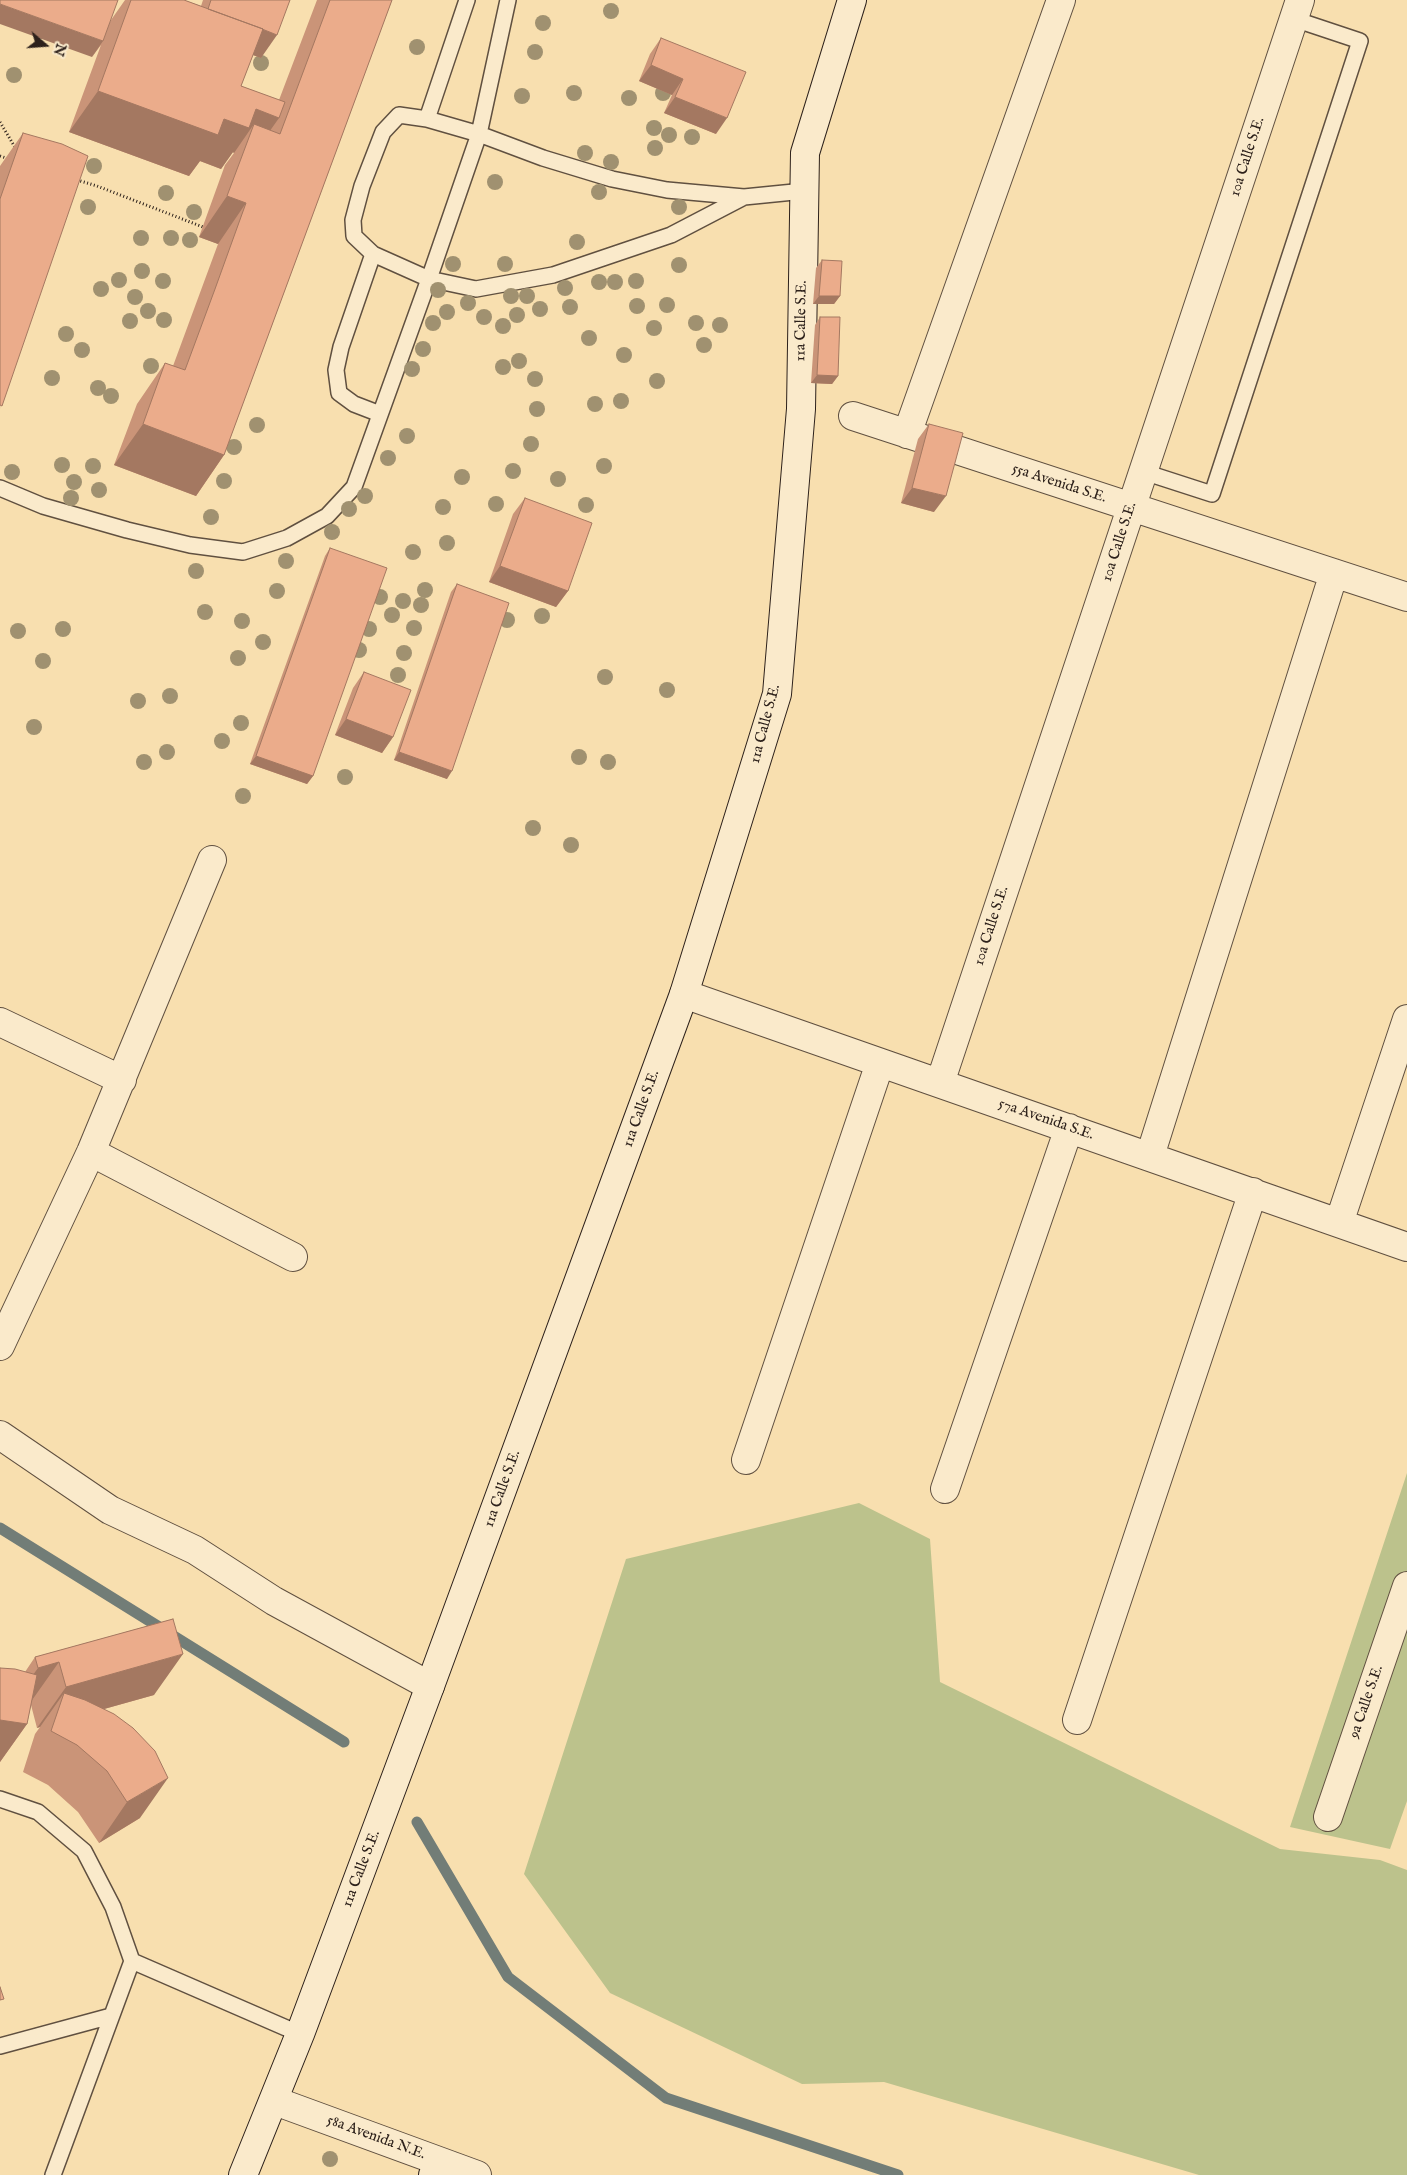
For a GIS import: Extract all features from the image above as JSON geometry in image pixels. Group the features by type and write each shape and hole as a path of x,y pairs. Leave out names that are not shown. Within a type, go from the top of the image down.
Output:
{"street":[{"name":"11a Calle S.E.","path":"243,2175 300,2034 430,1686 684,994 777,694 801,409 805,153 852,0"},
{"path":"906,434 1061,0"},
{"name":"10a Calle S.E.","path":"940,1083 1297,10"},
{"name":"55a Avenida S.E.","path":"853,416 1407,597"},
{"path":"1150,1156 1334,573"},
{"path":"0,1346 91,1152 212,860"},
{"name":"57a Avenida S.E.","path":"684,994 1407,1247"},
{"path":"1339,1223 1407,1018"},
{"path":"0,1022 122,1080"},
{"path":"746,1460 880,1063"},
{"path":"945,1489 1069,1128"},
{"path":"91,1152 292,1257"},
{"path":"1077,1720 1253,1192"},
{"path":"0,1435 110,1510 195,1550 274,1602 430,1686"},
{"name":"9a Calle S.E.","path":"1328,1817 1407,1586"},
{"name":"58a Avenida N.E.","path":"274,2101 445,2172 477,2175"}],"lane":[{"path":"427,119 468,0"},
{"path":"0,488 43,506 127,530 190,545 243,552 287,538 327,516 354,487 429,279 479,134 508,0"},
{"path":"1144,472 1212,494 1360,41 1297,10"},
{"path":"744,197 671,235 553,275 476,289 429,279 373,254 354,236 353,220 362,186 383,132 399,115 427,119 479,134 543,158 612,179 667,190 744,197 804,191"},
{"path":"373,254 341,347 336,370 339,393 354,404 380,414"},
{"path":"0,1799 38,1812 84,1851 113,1907 132,1961 53,2175"},
{"path":"132,1961 300,2034"},
{"path":"0,2046 111,2016"}],"path":[{"path":"0,122 19,154"},
{"path":"0,156 16,160"},
{"path":"72,179 97,186 202,227"}],"green space":[{"path":"1407,1473 1407,1801 1390,1849 1290,1827"},
{"path":"859,1503 930,1539 940,1682 1280,1849 1380,1860 1407,1870 1407,2175 1199,2175 884,2082 802,2084 610,1993 524,1874 626,1559"}],"building":[{"path":"0,0 118,0 103,41 0,4"},
{"path":"131,0 184,0 263,29 241,86 285,102 279,118 256,109 249,128 224,119 218,135 98,91"},
{"path":"211,0 290,0 277,35 208,9"},
{"path":"330,0 392,0 224,455 143,424 165,363 185,370 215,289 246,203 227,196 254,124 280,134"},
{"path":"661,38 746,72 727,118 675,97 683,79 651,65"},
{"path":"23,133 62,144 88,156 2,406 0,405 0,199"},
{"path":"822,260 842,261 840,296 819,296"},
{"path":"820,317 840,317 838,376 817,375"},
{"path":"929,424 963,433 946,496 912,488"},
{"path":"525,498 592,523 568,591 500,566"},
{"path":"330,548 387,568 313,776 256,756"},
{"path":"457,584 509,603 452,771 399,752"},
{"path":"364,672 411,690 393,737 346,719"},
{"path":"173,1619 183,1654 66,1687 59,1662 38,1668 35,1657"},
{"path":"0,1668 15,1669 37,1675 27,1724 0,1720"},
{"path":"64,1693 85,1700 114,1714 133,1728 155,1751 168,1778 127,1802 107,1771 77,1745 51,1731"},
{"path":"0,1987 4,1999 0,2000"}],"waterway":[{"path":"0,1528 344,1742"},
{"path":"417,1822 508,1977 666,2098 898,2175"}]}
